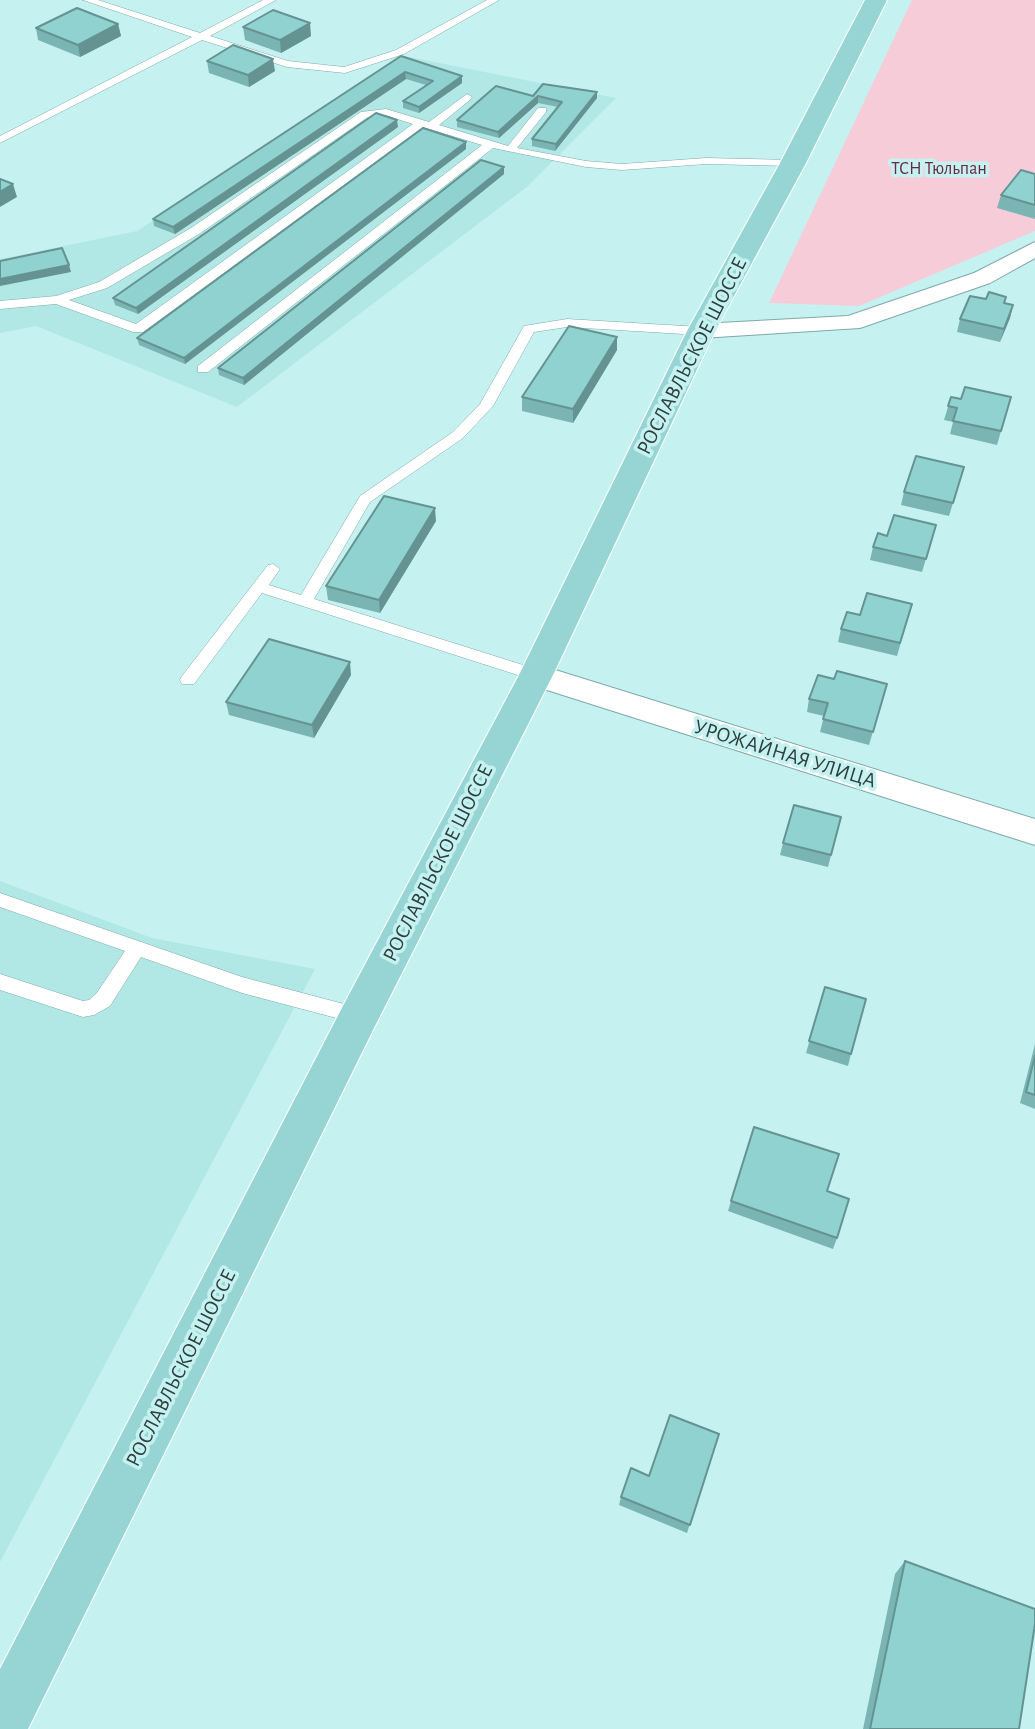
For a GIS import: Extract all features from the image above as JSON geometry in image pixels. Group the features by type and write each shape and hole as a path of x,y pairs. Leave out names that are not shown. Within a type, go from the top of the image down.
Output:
{"main road":[{"name":"РОСЛАВЛЬСКОЕ ШОССЕ","path":"0,1726 359,1016 536,675 701,331 793,163 876,0"}],"street":[{"path":"701,331 851,323 982,278 1035,249"},
{"name":"УРОЖАЙНАЯ УЛИЦА","path":"536,675 1035,832"}],"lane":[{"path":"88,0 287,64 345,70 400,52 494,0"},
{"path":"0,140 271,0"},
{"path":"57,300 138,329 467,97"},
{"path":"510,150 542,110"},
{"path":"0,305 57,300 103,285 195,231 365,114 386,112 510,150 586,164 622,167 706,161 793,163"},
{"path":"203,369 491,144"},
{"path":"306,600 365,499 458,435 485,406 529,329 567,323 701,331"},
{"path":"188,680 272,569"},
{"path":"259,587 536,675"},
{"path":"0,900 242,985 359,1016"},
{"path":"0,982 83,1009 94,1007 103,1000 138,948"}],"shaded area":[{"path":"404,56 616,98 528,186 237,407 36,326 0,333 0,259 137,231"},
{"path":"0,881 152,938 315,969 0,1562"}],"green space":[{"name":"ТСН Тюльпан","path":"912,0 1035,0 1035,231 859,306 769,303"}],"building":[{"path":"77,8 118,24 78,45 36,28"},
{"path":"273,10 310,23 280,40 243,27"},
{"path":"233,45 273,59 248,75 207,61"},
{"path":"401,56 462,76 419,107 403,101 433,81 405,72 173,227 153,219"},
{"path":"543,84 597,92 556,144 532,139 562,102 538,96 498,132 457,120 496,86 533,96"},
{"path":"376,113 397,120 136,308 113,298"},
{"path":"423,128 466,142 184,358 137,338"},
{"path":"481,160 504,167 243,378 218,368"},
{"path":"1021,170 1035,174 1035,205 1001,195"},
{"path":"0,179 13,184 0,192"},
{"path":"62,248 69,265 0,279 0,261"},
{"path":"989,292 1006,297 1004,303 1013,305 1004,329 960,319 970,296 986,299"},
{"path":"569,326 617,337 573,409 522,397"},
{"path":"965,387 1011,397 1001,431 953,421 957,408 948,406 951,397 961,399"},
{"path":"916,456 964,467 953,503 904,492"},
{"path":"384,496 435,508 379,600 326,586"},
{"path":"894,515 936,525 926,559 873,547 878,533 887,536"},
{"path":"867,593 912,604 900,643 841,629 847,612 860,615"},
{"path":"269,639 350,662 312,725 226,702"},
{"path":"837,671 887,684 873,732 823,719 828,703 809,699 818,675 834,679"},
{"path":"794,805 841,817 831,855 783,843"},
{"path":"825,987 866,999 851,1054 809,1041"},
{"path":"1035,1056 1035,1095 1026,1092"},
{"path":"754,1127 839,1154 827,1191 849,1199 837,1238 731,1201"},
{"path":"670,1415 719,1434 690,1525 621,1497 631,1468 649,1476"},
{"path":"905,1561 1035,1609 1019,1729 870,1729"}]}
